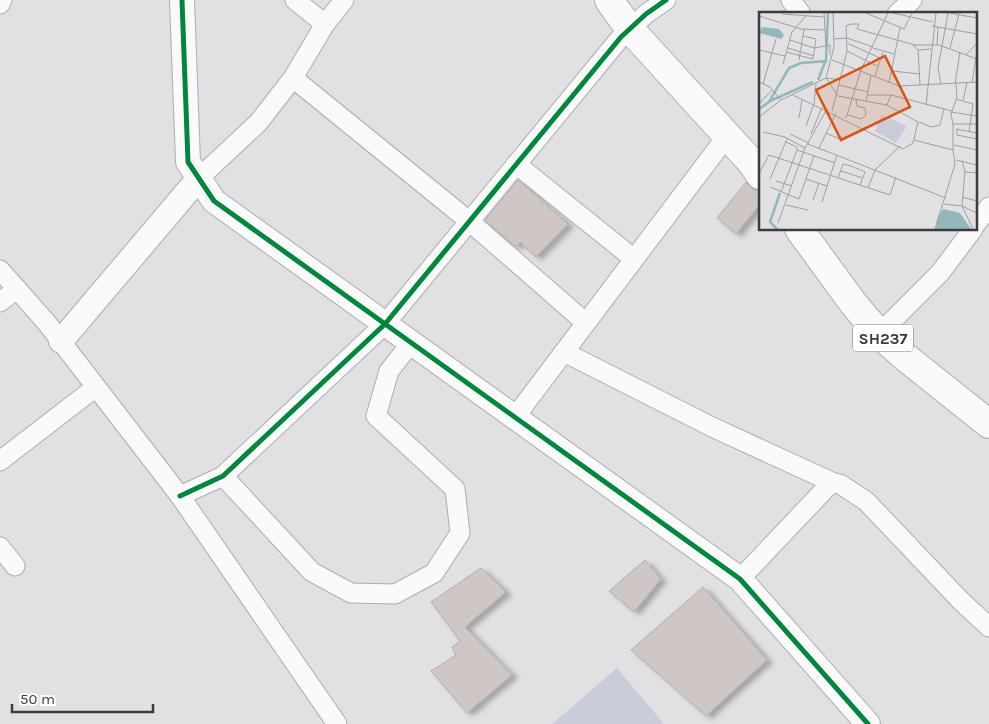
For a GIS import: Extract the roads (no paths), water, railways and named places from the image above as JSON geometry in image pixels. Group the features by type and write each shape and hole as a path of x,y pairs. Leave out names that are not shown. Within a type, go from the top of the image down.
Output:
{"main road":[{"path":"609,0 629,28 759,172"},
{"name":"SH237","path":"801,230 853,303 879,334 905,358 989,424"}],"street":[{"path":"0,4 2,0"},
{"path":"182,0 188,162 214,201 740,579 868,724"},
{"path":"295,0 325,24"},
{"path":"61,341 199,178 258,123 293,78 325,24 344,0"},
{"path":"180,496 223,476 385,324 629,28 666,0"},
{"path":"791,0 800,12"},
{"path":"899,12 912,0"},
{"path":"293,78 469,221 586,323"},
{"path":"514,418 727,136"},
{"path":"516,164 634,259"},
{"path":"879,334 940,273 973,230"},
{"path":"0,270 46,322 180,496 337,724"},
{"path":"0,302 17,289"},
{"path":"223,476 312,572 351,593 395,594 434,573 460,533 455,490 376,416 389,371 411,343"},
{"path":"564,352 712,427 834,483 840,484 866,501 961,601 989,627"},
{"path":"0,461 96,387"},
{"path":"740,579 834,483"},
{"path":"0,547 15,566"}]}
